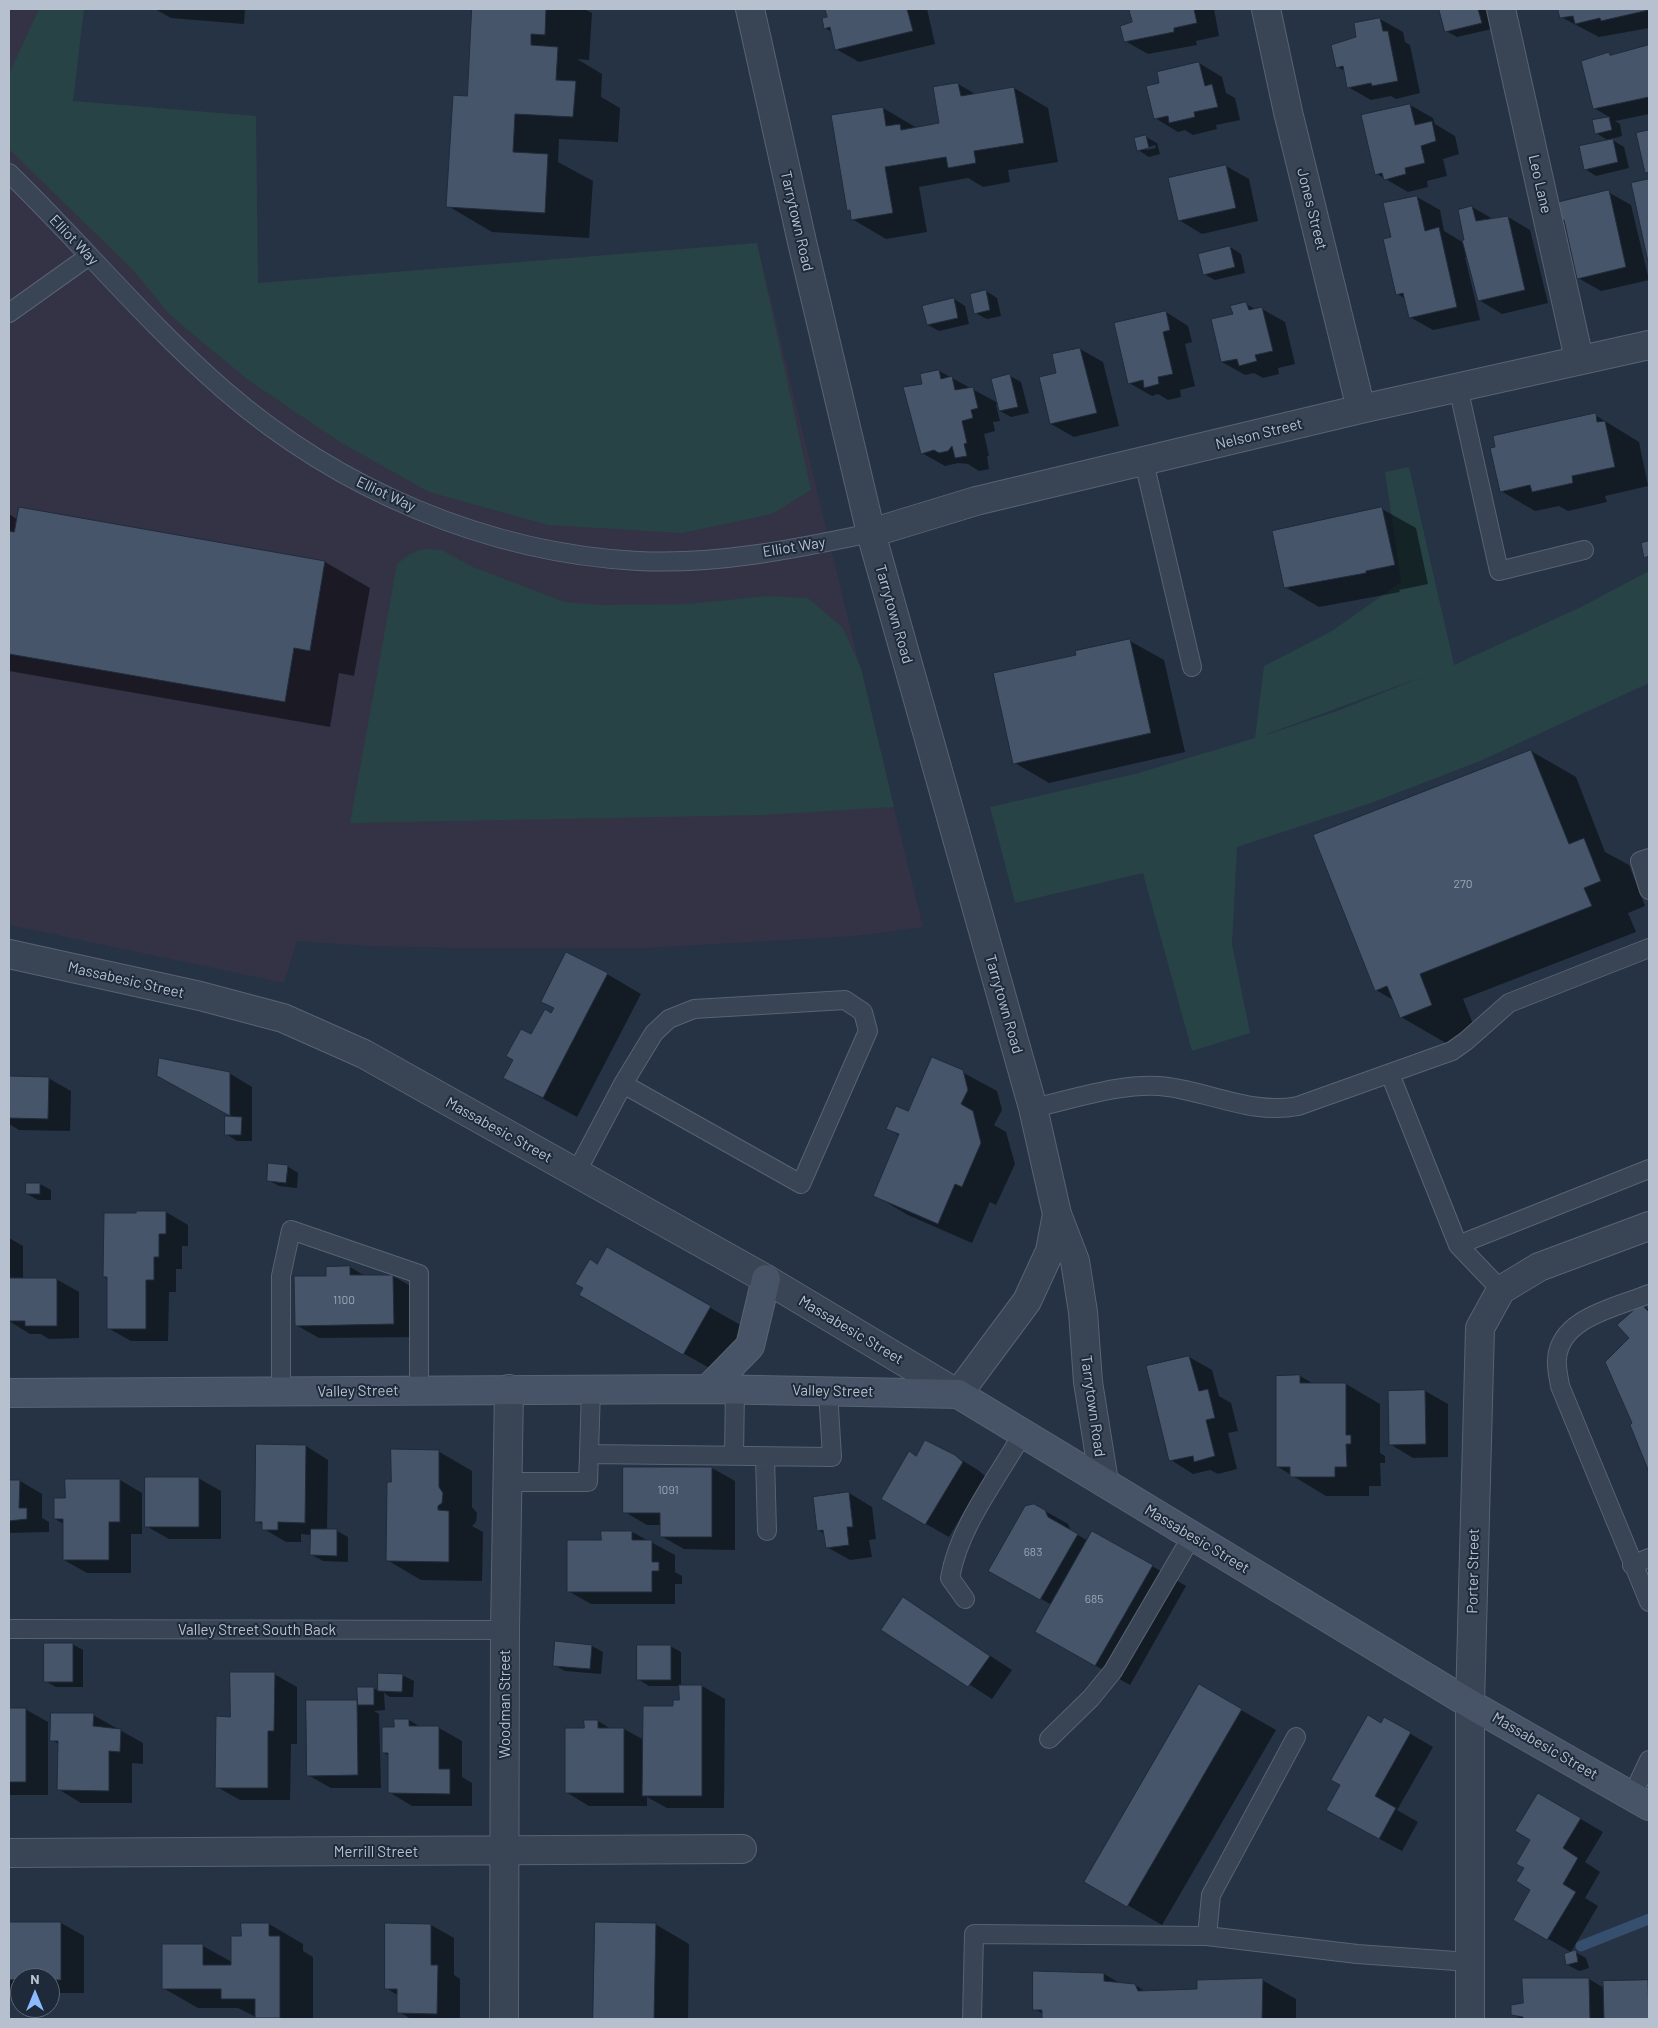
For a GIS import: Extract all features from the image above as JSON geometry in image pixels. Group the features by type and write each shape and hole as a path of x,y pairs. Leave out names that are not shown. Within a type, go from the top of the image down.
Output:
{"main road":[{"path":"708,1389 750,1346 766,1279"},
{"name":"Valley Street","path":"9,1393 708,1389 958,1394"},
{"name":"Massabesic Street","path":"958,1394 1470,1704 1641,1801"}],"street":[{"name":"Tarrytown Road","path":"750,9 799,233 871,533 1033,1108 1057,1214 1075,1261 1083,1312 1088,1382 1104,1482"},
{"name":"Jones Street","path":"1266,9 1288,112 1361,409"},
{"name":"Leo Lane","path":"1501,9 1579,359"},
{"name":"Nelson Street","path":"871,533 976,501 1361,409 1579,359 1649,345"},
{"name":"Massabesic Street","path":"9,954 200,996 283,1018 364,1054 766,1279 958,1394"},
{"name":"Tarrytown Road","path":"958,1394 1027,1301 1050,1251 1057,1214"},
{"name":"Porter Street","path":"1470,2019 1470,1704 1480,1328 1501,1290 1539,1267 1649,1226"},
{"name":"Woodman Street","path":"504,2019 503,1851 509,1389"},
{"name":"Merrill Street","path":"9,1853 742,1849"}],"lane":[{"name":"Elliot Way","path":"9,173 166,335 224,390 274,430 318,460 355,480 453,523 544,550 588,557 640,561 689,561 762,553 871,533"},
{"path":"9,313 88,256"},
{"path":"1458,387 1499,571 1584,550"},
{"path":"1144,462 1192,667"},
{"path":"1649,858 1640,861 1649,890"},
{"path":"1033,1108 1141,1085 1168,1087 1258,1108 1278,1110 1298,1106 1452,1051 1509,1003 1649,948"},
{"path":"576,1173 623,1084 654,1033 669,1019 694,1009 845,1000 863,1012 868,1031 801,1184 623,1084"},
{"path":"1390,1074 1458,1245 1501,1290"},
{"path":"1458,1245 1649,1169"},
{"path":"281,1391 281,1276 291,1230 419,1274 419,1390"},
{"path":"1649,1294 1582,1320 1563,1340 1557,1359 1560,1386 1632,1565 1649,1602"},
{"path":"508,1482 588,1482 592,1389"},
{"path":"734,1456 735,1390"},
{"path":"589,1454 832,1458 828,1391"},
{"path":"965,1599 950,1578 954,1555 1024,1433"},
{"path":"765,1457 766,1531"},
{"path":"1049,1739 1091,1698 1113,1671 1192,1536"},
{"path":"1632,1565 1649,1558"},
{"name":"Valley Street South Back","path":"9,1629 505,1630"},
{"path":"1207,1936 1211,1895 1296,1737"},
{"path":"1641,1801 1649,1760"},
{"path":"972,2019 974,1934 1207,1936 1357,1954 1470,1962"}],"shaded area":[{"path":"9,9 84,9 73,101 256,116 258,283 757,243 923,927 856,936 646,948 461,948 366,946 297,941 284,983 9,925"}],"green space":[{"path":"39,9 84,9 73,101 256,116 258,283 757,243 811,490 772,514 682,533 548,525 429,492 340,442 248,380 170,315 134,271 9,149 9,74"},
{"path":"1409,467 1454,665 1581,607 1649,571 1649,683 1480,761 1371,803 1237,847 1232,944 1250,1033 1192,1051 1143,873 1015,903 990,807 1135,774 1255,738 1264,666 1332,631 1401,582 1385,472","holes":["1422,677 1337,711 1266,735"]},
{"path":"423,549 442,550 473,567 565,602 598,605 688,604 767,596 808,598 843,628 861,668 894,807 765,815 350,823 397,564 410,554"}],"building":[{"path":"472,9 546,9 545,35 531,34 531,45 558,47 556,80 576,81 573,117 515,114 513,152 548,154 545,213 446,207 453,95 467,96"},
{"path":"825,9 907,9 913,31 835,50 830,27 824,29 822,18 827,17"},
{"path":"1129,9 1194,9 1197,23 1174,28 1174,32 1124,42 1120,26 1132,22"},
{"path":"1439,9 1478,9 1482,23 1445,32"},
{"path":"1558,9 1649,10 1601,21 1600,18 1575,24 1573,16 1560,18"},
{"path":"1380,18 1383,31 1388,31 1398,81 1372,86 1371,83 1347,88 1343,66 1336,68 1331,45 1356,37 1354,23"},
{"path":"1649,45 1649,97 1593,109 1581,61 1609,52 1610,55"},
{"path":"1199,62 1205,86 1212,84 1218,107 1194,112 1195,117 1169,123 1168,116 1154,119 1146,86 1159,83 1157,72"},
{"path":"958,83 961,96 1014,87 1024,143 974,151 976,163 948,168 946,157 885,167 893,213 851,220 850,210 847,211 831,115 883,107 886,126 900,124 901,130 939,123 933,87"},
{"path":"1410,104 1415,125 1432,121 1436,141 1421,146 1425,163 1405,168 1406,174 1384,180 1382,173 1375,175 1361,115"},
{"path":"1609,117 1612,130 1595,134 1592,120"},
{"path":"1649,130 1649,172 1645,173 1636,133"},
{"path":"1146,135 1149,148 1137,151 1134,138"},
{"path":"1613,139 1618,162 1584,170 1579,146"},
{"path":"1226,165 1236,208 1178,221 1168,178"},
{"path":"1649,179 1649,262 1648,262 1631,183"},
{"path":"1609,190 1626,267 1577,279 1564,220 1560,221 1555,203"},
{"path":"1417,196 1425,231 1439,227 1457,307 1409,318 1403,293 1396,295 1383,239 1391,237 1383,203"},
{"path":"1472,206 1476,221 1508,216 1525,290 1478,301 1462,240 1464,240 1458,210"},
{"path":"1230,246 1235,267 1203,275 1198,254"},
{"path":"986,290 990,310 974,314 970,294"},
{"path":"954,298 958,318 927,325 922,306"},
{"path":"1246,302 1249,310 1262,307 1273,351 1255,355 1257,361 1239,366 1237,359 1221,362 1211,319 1233,314 1230,306"},
{"path":"1166,311 1170,330 1163,332 1173,374 1158,377 1159,384 1144,388 1143,380 1128,384 1114,323"},
{"path":"1080,348 1097,413 1050,424 1039,377 1056,373 1052,354"},
{"path":"939,370 941,379 952,376 955,390 973,387 978,408 971,410 973,418 962,421 967,443 964,444 967,456 955,458 952,446 948,451 939,453 934,450 921,454 903,387 922,384 920,374"},
{"path":"1010,374 1018,407 999,411 991,379"},
{"path":"1596,413 1597,422 1605,421 1615,467 1572,476 1573,483 1532,492 1530,485 1500,492 1490,448 1495,447 1493,436"},
{"path":"19,507 325,561 310,651 294,648 285,702 9,654 9,531 14,532"},
{"path":"1382,507 1395,565 1366,571 1366,573 1284,588 1272,531"},
{"path":"1649,541 1649,556 1644,558 1641,543"},
{"path":"1130,639 1151,733 1013,764 993,673 1076,655 1075,651"},
{"path":"1531,750 1569,844 1584,838 1601,881 1584,888 1592,906 1420,974 1432,1005 1400,1018 1387,986 1375,991 1313,835"},
{"path":"566,952 608,973 543,1098 503,1078 513,1060 506,1056 521,1029 531,1034 545,1009 551,1013 554,1008 541,1002"},
{"path":"932,1057 963,1070 968,1090 961,1104 973,1111 981,1143 962,1187 955,1184 938,1224 873,1196 899,1134 886,1129 896,1106 908,1111"},
{"path":"159,1058 230,1072 230,1116 157,1076"},
{"path":"9,1076 49,1077 48,1119 9,1118"},
{"path":"225,1116 242,1117 241,1135 225,1135"},
{"path":"268,1163 288,1165 286,1183 267,1181"},
{"path":"26,1183 40,1183 40,1194 26,1194"},
{"path":"136,1211 166,1211 166,1234 159,1234 159,1257 154,1257 154,1280 146,1280 146,1329 107,1329 107,1277 103,1277 104,1213 136,1213"},
{"path":"607,1247 711,1306 683,1355 579,1295 583,1288 575,1284 590,1259 597,1264"},
{"path":"350,1266 350,1275 393,1275 394,1324 295,1326 294,1276 326,1276 326,1267"},
{"path":"9,1278 57,1278 57,1326 25,1326 25,1321 9,1321"},
{"path":"1641,1304 1649,1312 1649,1472 1630,1425 1632,1423 1605,1362 1629,1338 1617,1325"},
{"path":"1189,1356 1199,1391 1208,1389 1215,1418 1206,1420 1215,1456 1194,1462 1193,1456 1169,1461 1146,1366"},
{"path":"1300,1375 1300,1383 1346,1383 1346,1435 1351,1435 1351,1444 1346,1444 1347,1467 1335,1467 1335,1477 1290,1477 1290,1467 1276,1467 1276,1376"},
{"path":"1425,1390 1426,1444 1389,1445 1388,1391"},
{"path":"925,1440 955,1455 963,1462 925,1525 881,1499 909,1451 916,1456"},
{"path":"256,1444 306,1445 305,1523 278,1522 278,1530 262,1530 262,1522 255,1522"},
{"path":"391,1449 439,1450 439,1487 443,1493 442,1503 438,1506 438,1510 449,1511 449,1562 386,1561 387,1482 391,1482"},
{"path":"623,1467 712,1467 712,1537 660,1537 660,1513 623,1513"},
{"path":"145,1477 199,1477 199,1527 145,1527"},
{"path":"65,1479 120,1479 120,1522 109,1522 109,1560 63,1560 63,1519 54,1519 54,1498 65,1498"},
{"path":"9,1480 20,1480 19,1508 27,1508 27,1519 9,1521"},
{"path":"849,1492 853,1527 847,1527 849,1545 826,1548 823,1530 817,1531 813,1497"},
{"path":"1034,1504 1045,1510 1048,1517 1078,1534 1040,1600 988,1571 1025,1506"},
{"path":"311,1529 337,1529 337,1556 310,1555"},
{"path":"601,1531 632,1531 632,1540 652,1540 652,1562 659,1562 659,1571 652,1571 652,1592 567,1592 567,1540 601,1540"},
{"path":"1092,1531 1153,1565 1095,1666 1035,1632"},
{"path":"903,1597 990,1656 968,1687 881,1630"},
{"path":"555,1641 592,1645 590,1669 553,1666"},
{"path":"44,1643 73,1643 73,1682 44,1682"},
{"path":"637,1645 671,1645 671,1680 637,1680"},
{"path":"230,1672 275,1672 274,1731 268,1731 268,1788 215,1788 216,1716 230,1717"},
{"path":"378,1673 403,1674 402,1692 378,1691"},
{"path":"1199,1684 1242,1709 1127,1907 1084,1882"},
{"path":"679,1685 702,1685 702,1796 642,1796 643,1706 673,1706 673,1700 679,1700"},
{"path":"357,1687 374,1687 374,1705 358,1705"},
{"path":"306,1700 357,1700 358,1775 307,1776"},
{"path":"9,1708 26,1708 26,1782 9,1782"},
{"path":"51,1713 94,1713 93,1726 121,1729 120,1752 109,1751 109,1791 57,1790 58,1741 50,1741"},
{"path":"1368,1715 1381,1723 1384,1717 1411,1732 1375,1796 1396,1808 1379,1839 1326,1810 1340,1785 1331,1780"},
{"path":"394,1719 409,1719 409,1726 439,1726 439,1769 450,1769 450,1794 388,1793 388,1753 382,1753 382,1727 394,1727"},
{"path":"584,1720 598,1720 598,1728 624,1728 624,1793 565,1793 565,1728 584,1728"},
{"path":"1538,1793 1581,1818 1563,1848 1578,1858 1563,1884 1576,1892 1547,1940 1513,1920 1530,1890 1516,1881 1524,1868 1516,1864 1530,1840 1515,1831"},
{"path":"9,1922 61,1922 61,1980 60,1968 10,1968 9,1980"},
{"path":"595,1922 656,1923 654,2019 593,2019"},
{"path":"241,1923 269,1923 269,1936 280,1936 280,2018 255,2018 255,1999 221,1999 221,1989 162,1989 162,1944 203,1944 203,1965 231,1965 231,1936 241,1936"},
{"path":"385,1923 431,1924 431,1965 438,1965 437,2014 397,2013 397,1989 385,1989"},
{"path":"1576,1950 1578,1962 1566,1965 1564,1954"},
{"path":"1033,1971 1104,1973 1104,1981 1135,1984 1138,1991 1197,1989 1197,1980 1263,1978 1262,2019 1042,2019 1042,2010 1033,2010"},
{"path":"1522,1978 1589,1978 1590,2019 1523,2019 1523,2017 1511,2015 1511,2005 1523,2003"},
{"path":"1648,1980 1649,2019 1604,2019 1603,1981"}],"waterway":[{"path":"1581,1946 1649,1919"}]}
